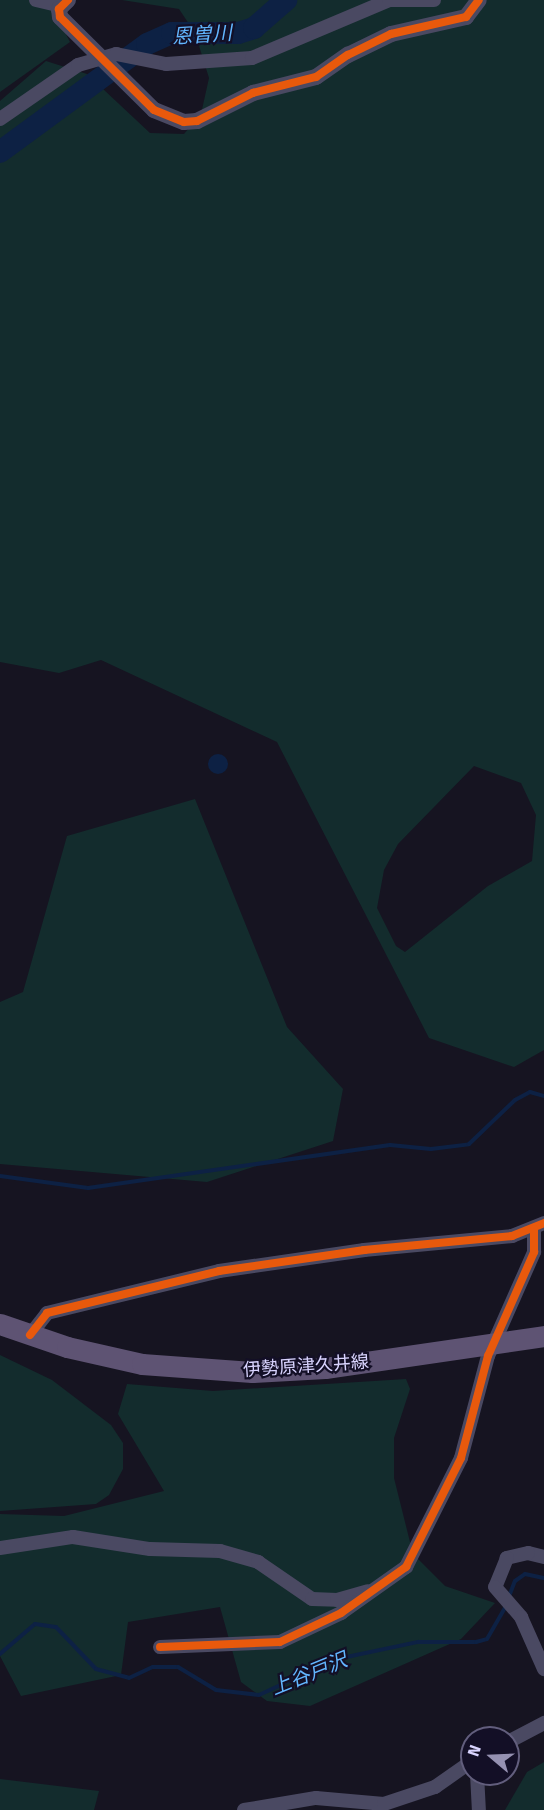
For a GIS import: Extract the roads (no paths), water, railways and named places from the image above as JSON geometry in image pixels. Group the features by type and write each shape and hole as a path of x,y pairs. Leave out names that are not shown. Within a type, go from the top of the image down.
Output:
{"main road":[{"name":"伊勢原津久井線","path":"0,1324 30,1335 142,1364 252,1372 325,1368 544,1336"}],"street":[{"path":"36,0 65,3 60,17 135,91 166,117 197,121 253,93 316,77 348,55 392,34 466,17 479,0"},
{"path":"0,119 78,65 116,54 166,64 252,58 389,0 434,0"},
{"path":"30,1335 47,1313 219,1271 364,1250 512,1236 539,1226 539,1255 495,1343 473,1404 456,1472 411,1559 384,1587 280,1642 160,1647"},
{"path":"0,1548 73,1537 150,1550 220,1551 258,1562 312,1599 336,1600 384,1587"},
{"path":"544,1557 528,1553 507,1558 495,1587 521,1617 544,1670"},
{"path":"520,1736 544,1723"},
{"path":"244,1810 316,1798 361,1808 417,1795 460,1768"},
{"path":"478,1786 479,1810"}],"water":[{"path":"218,754 225,757 228,764 225,771 218,774 211,771 208,764 211,757"}],"waterway":[{"name":"恩曽川","path":"0,152 147,44 172,33 238,33 254,28 286,0"},
{"path":"0,1176 88,1188 390,1145 431,1149 469,1144 515,1100 530,1092 544,1096"},
{"name":"上谷戸沢","path":"508,1599 515,1581 525,1574 544,1578"},
{"name":"上谷戸沢","path":"0,1654 35,1624 56,1627 96,1669 129,1678 153,1667 178,1667 216,1690 259,1695 337,1659 418,1642 476,1642 487,1639 506,1606"}]}
